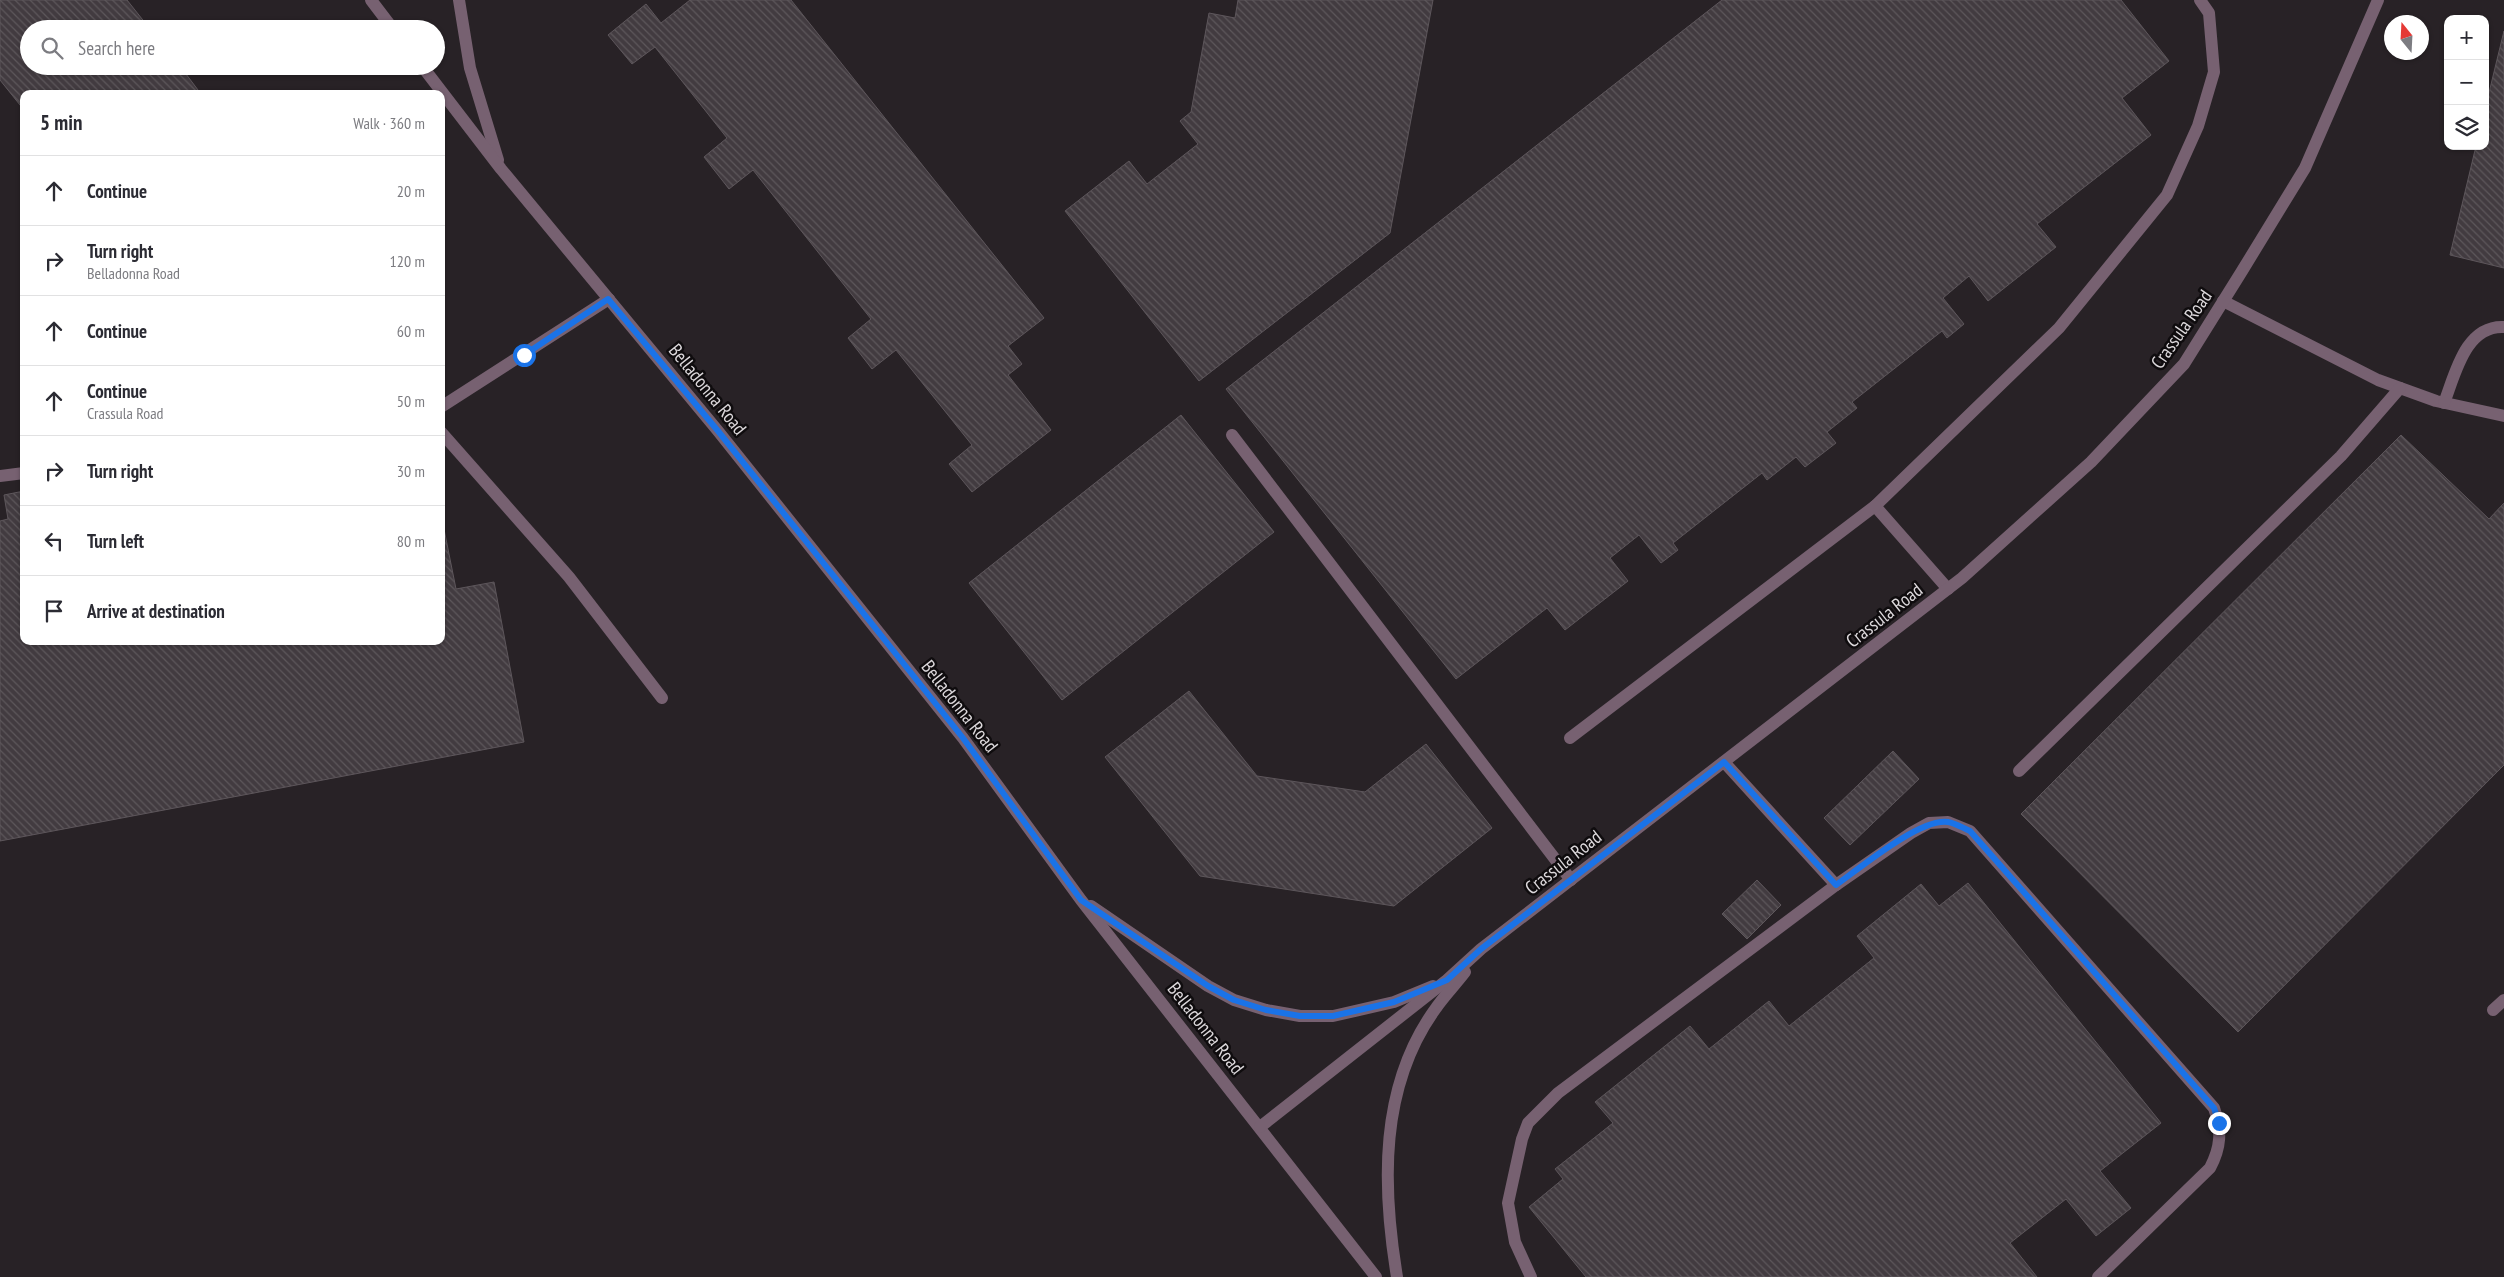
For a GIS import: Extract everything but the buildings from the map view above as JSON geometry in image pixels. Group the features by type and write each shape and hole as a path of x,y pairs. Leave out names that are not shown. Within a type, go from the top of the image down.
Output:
{"street":[{"path":"372,0 387,20"},
{"name":"Belladonna Road","path":"460,0 470,68 501,169"},
{"path":"1570,738 1875,506 2059,328 2167,196 2198,126 2214,72 2209,13 2200,0"},
{"name":"Crassula Road","path":"1260,1127 1447,980 1481,949 1948,589 2091,462 2184,364 2306,168 2378,0"},
{"name":"Belladonna Road","path":"429,75 440,90"},
{"name":"Belladonna Road","path":"445,96 501,169 718,431 963,738 1081,900 1376,1277"},
{"path":"445,404 608,299"},
{"path":"2223,301 2378,380 2444,403 2504,416"},
{"path":"2444,403 2464,352 2474,339 2486,330 2504,327"},
{"path":"2019,771 2341,456 2400,388"},
{"path":"1232,435 1571,880"},
{"path":"445,437 569,577 662,698"},
{"path":"0,476 20,474"},
{"path":"1875,506 1948,589"},
{"path":"1724,762 1836,885"},
{"path":"1531,1277 1515,1242 1508,1203 1522,1139 1528,1122 1558,1093 1836,885 1928,823 1948,822 1970,831 2214,1108 2219,1123 2221,1140 2210,1168 2098,1277"},
{"path":"1081,900 1208,986 1234,1000 1266,1010 1300,1016 1333,1016 1394,1002 1447,980"},
{"path":"1397,1277 1386,1172 1390,1124 1394,1107 1418,1038 1436,1008 1481,949"},
{"path":"2493,1010 2504,1000"}],"route":[{"path":"524,355 608,299 718,431 963,738 1081,900 1208,986 1234,1000 1266,1010 1300,1016 1333,1016 1394,1002 1447,980 1481,949 1724,762 1836,885 1928,823 1948,822 1970,831 2214,1108 2219,1123"}]}
